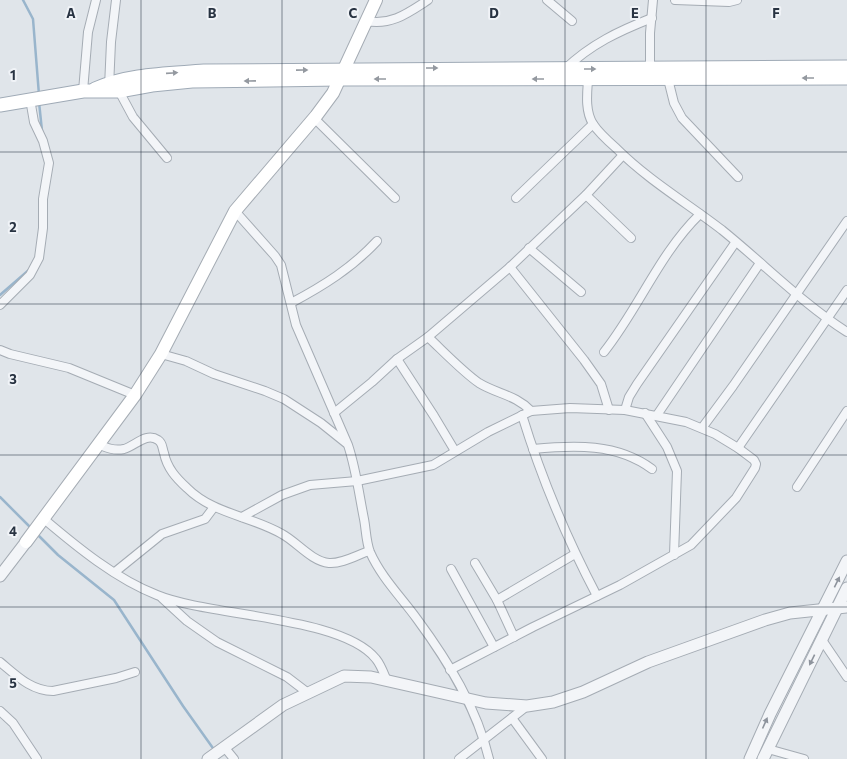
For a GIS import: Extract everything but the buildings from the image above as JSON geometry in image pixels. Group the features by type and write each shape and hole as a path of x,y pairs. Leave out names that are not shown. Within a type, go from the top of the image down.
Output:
{"main road":[{"path":"26,542 135,395 161,354 235,211 314,118 332,93 376,0"},
{"path":"342,74 588,80 650,74 668,79 847,67"},
{"path":"0,105 61,94 192,81 342,74 566,69 650,74 760,72 847,78"}],"street":[{"path":"88,91 88,32 96,0"},
{"path":"116,0 113,89 133,117 167,158"},
{"path":"366,21 384,23 394,20 428,0"},
{"path":"547,0 572,21"},
{"path":"650,74 653,0"},
{"path":"675,0 729,2 737,0"},
{"path":"566,69 599,41 619,31 652,18"},
{"path":"668,79 674,103 682,118 738,177"},
{"path":"588,80 588,114 593,124 623,156 658,185 700,214 797,295 847,332"},
{"path":"0,305 30,275 39,258 43,228 43,199 49,163 43,141 34,122 30,100"},
{"path":"314,118 395,198"},
{"path":"516,198 593,124"},
{"path":"334,413 361,392 397,360 428,337 510,267 586,195 623,156"},
{"path":"586,195 631,238"},
{"path":"235,211 275,256 281,265 299,332 348,445 357,481 369,551 383,574 417,619 467,699 484,739 489,759"},
{"path":"604,352 619,333 667,254 686,228 700,214"},
{"path":"702,428 734,386 847,221"},
{"path":"291,304 325,285 351,266 377,241"},
{"path":"625,410 629,397 637,384 736,243"},
{"path":"529,248 582,292"},
{"path":"657,415 760,264"},
{"path":"510,267 584,360 601,384 609,410"},
{"path":"738,448 847,290"},
{"path":"428,337 477,382 512,396 525,404 531,411"},
{"path":"0,350 10,354 69,368 135,395"},
{"path":"161,354 186,361 214,374 266,390 284,399 321,423 348,445"},
{"path":"397,360 455,451"},
{"path":"242,517 282,495 310,485 357,481 433,465 455,451 531,411 570,408 625,410 657,415 686,422 702,428 738,448 754,460 756,464 752,474 736,498 708,529 690,545 597,596 450,670"},
{"path":"797,487 847,411"},
{"path":"645,414 667,447 677,471 674,555"},
{"path":"522,415 533,449 575,554 597,596"},
{"path":"98,444 115,450 126,449 141,440 152,438 158,440 163,445 170,470 188,489 214,507 283,534 322,561 337,562 369,551"},
{"path":"533,449 588,446 628,455 642,461 652,469"},
{"path":"115,572 162,534 205,519 214,507"},
{"path":"44,519 66,538 115,572 160,596 178,602 295,624 337,635 364,648 377,659 387,681"},
{"path":"0,576 26,542"},
{"path":"497,600 575,554"},
{"path":"750,759 770,714 847,561"},
{"path":"475,563 497,600 514,637"},
{"path":"451,569 494,647"},
{"path":"804,759 765,754 822,640 842,607 847,588"},
{"path":"160,596 187,620 217,642 286,677 308,693"},
{"path":"208,759 283,705 344,676 371,677 486,703 527,706 553,702 583,692 648,662 765,620 790,613 842,607"},
{"path":"822,640 847,677"},
{"path":"0,662 25,682 44,691 53,691 116,678 135,672"},
{"path":"459,759 527,706"},
{"path":"0,711 13,723 37,759"},
{"path":"512,718 542,759"},
{"path":"222,749 234,759"}],"waterway":[{"path":"23,0 33,19 39,95"},
{"path":"39,102 42,131"},
{"path":"0,295 30,269"},
{"path":"0,497 32,529"},
{"path":"37,534 58,555 114,600 183,706 215,751"}]}
